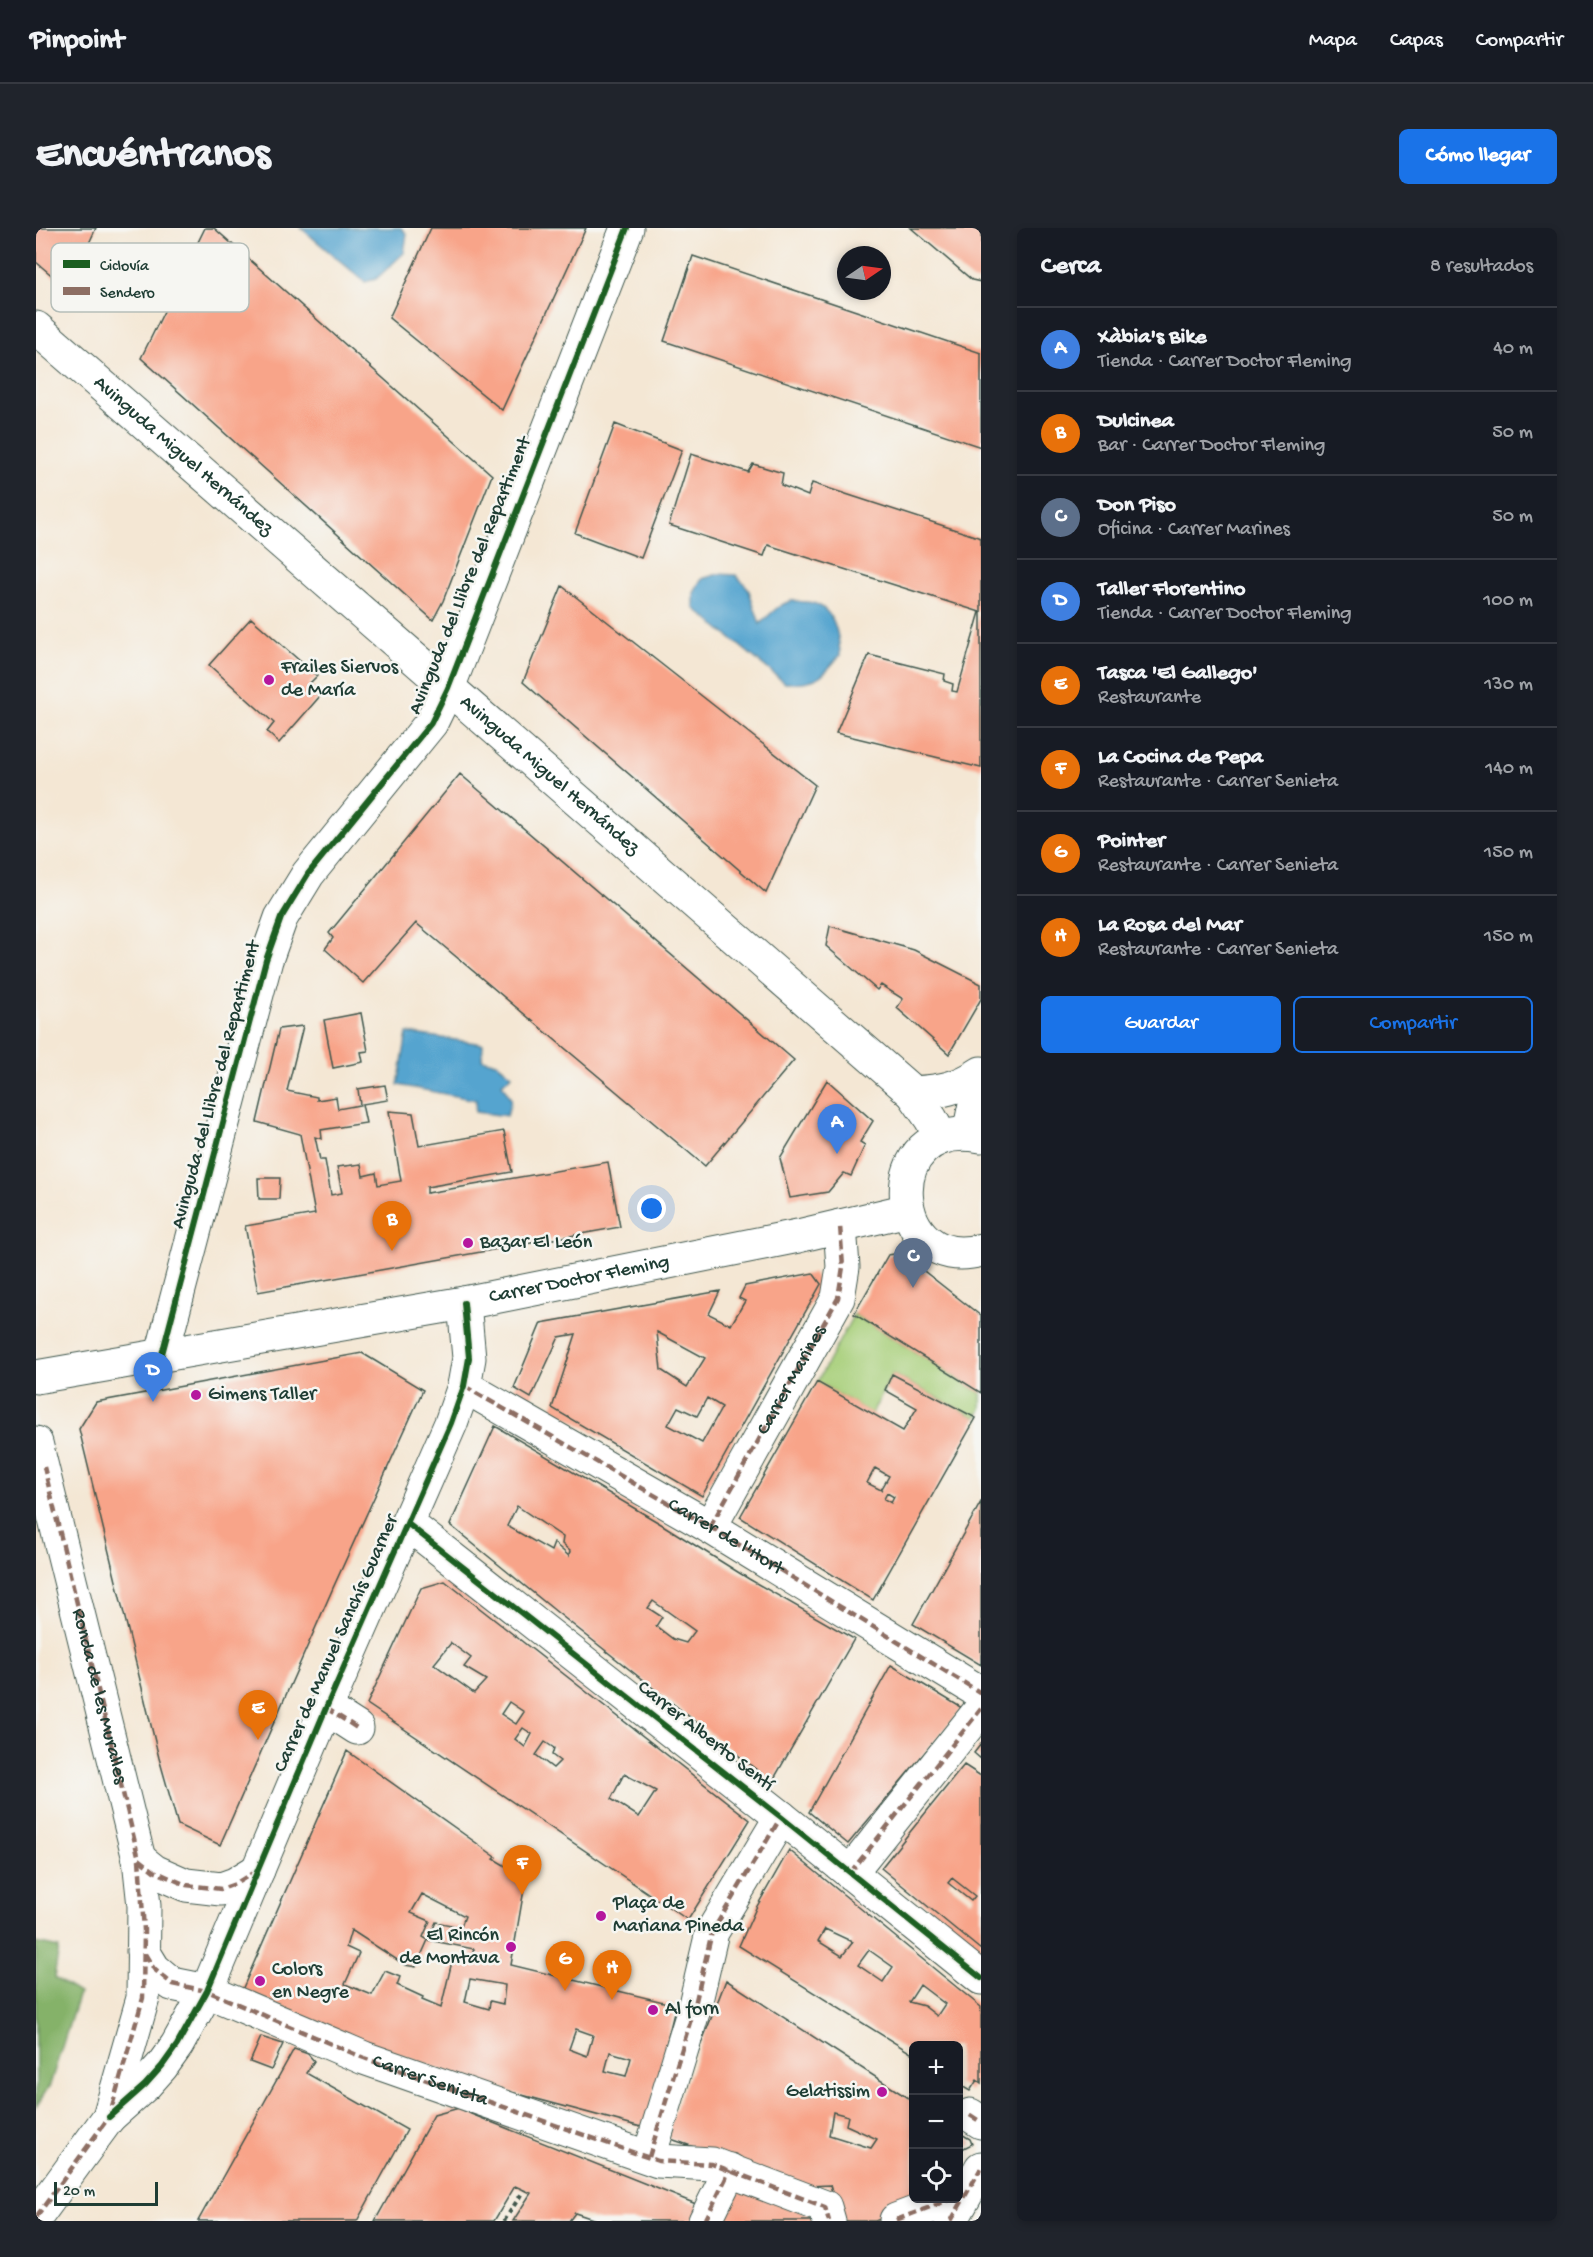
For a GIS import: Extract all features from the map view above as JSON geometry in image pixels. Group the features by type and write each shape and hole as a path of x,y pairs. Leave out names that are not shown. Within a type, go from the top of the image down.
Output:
{"street":[{"name":"Avinguda del Llibre del Repartiment","path":"162,1354 266,960 281,918 308,874 431,723 448,688 627,228"},
{"name":"Avinguda Miguel Hernández","path":"36,328 913,1093 931,1119 964,1136"},
{"path":"913,1093 948,1090 981,1074"},
{"path":"981,1074 964,1136 926,1147 915,1160 907,1176 905,1193 908,1210 920,1232 929,1241 940,1247 964,1252 981,1250"},
{"name":"Carrer Doctor Fleming","path":"36,1377 464,1303 908,1210"},
{"name":"Carrer Marines","path":"710,1527 838,1298 843,1267 840,1226"},
{"name":"Carrer de Manuel Sanchís Guarner","path":"207,1991 326,1708 451,1423 464,1386 469,1358 464,1303"},
{"name":"Carrer de l'Hort","path":"464,1386 710,1527 981,1693"},
{"name":"Ronda de les Muralles","path":"36,1443 139,1859 144,1906 143,1998 109,2117"},
{"name":"Carrer Alberto Sentí","path":"408,1524 981,1978"},
{"path":"326,1708 357,1728"},
{"path":"850,1873 981,1709"},
{"path":"653,2159 694,2009 712,1932 780,1817"},
{"path":"139,1859 154,1871 186,1884 221,1889 235,1884 258,1870"},
{"path":"143,1951 154,1969 167,1981 178,1986 207,1991"},
{"name":"Ronda de les Muralles","path":"36,2217 109,2117 145,2085 162,2066 177,2045 207,1991"},
{"name":"Carrer Senieta","path":"207,1991 364,2058 653,2159 712,2164 730,2170 825,2207 829,2221"},
{"path":"705,2221 730,2170"},
{"path":"896,2220 943,2203"}],"path":[{"path":"504,2221 524,2190"}],"green space":[{"path":"854,1314 981,1393 981,1409 976,1418 892,1374 872,1414 817,1382"},
{"path":"36,1943 59,1948 54,1978 79,1993 50,2085 36,2107"}],"water":[{"path":"301,228 401,228 407,234 404,253 376,279 365,282"},
{"path":"718,574 736,575 748,588 760,624 778,607 791,601 815,604 822,608 833,621 840,655 817,678 804,682 785,683 694,608 694,593 702,579"},
{"path":"407,1033 483,1044 482,1059 497,1063 512,1075 502,1084 511,1099 507,1116 475,1112 476,1100 398,1085"}],"building":[{"path":"36,228 96,228 89,243 51,243 51,275 36,262"},
{"path":"205,228 214,228 231,243 198,243"},
{"path":"431,228 586,228 502,410 389,318"},
{"path":"911,228 981,228 981,282 972,280"},
{"path":"693,256 981,353 981,447 664,341"},
{"path":"249,259 492,475 443,601 433,620 141,358 164,312 249,312"},
{"path":"615,424 682,450 641,558 575,533"},
{"path":"691,454 748,472 753,464 783,473 781,485 808,496 812,483 981,538 981,768 836,733 869,655 945,674 944,681 953,684 952,691 957,692 980,612 768,545 764,556 669,525"},
{"path":"562,586 815,785 766,893 523,682"},
{"name":"Frailes Siervos de María","path":"251,618 317,676 309,684 321,695 279,743 267,732 274,723 209,665"},
{"path":"460,774 794,1060 705,1166 416,923 363,983 325,949 333,938 329,933"},
{"path":"830,926 914,950 981,984 981,999 949,1054 897,1008 903,999 881,985 877,990 826,946"},
{"path":"361,1013 368,1051 361,1052 363,1062 333,1068 324,1020"},
{"path":"303,1026 287,1091 317,1097 317,1100 336,1097 338,1109 360,1105 358,1089 385,1085 388,1100 362,1104 366,1123 321,1130 322,1139 315,1137 320,1160 325,1160 331,1195 342,1193 337,1167 361,1164 363,1176 376,1173 378,1185 401,1181 389,1111 413,1113 419,1146 504,1131 512,1172 427,1187 427,1193 608,1162 620,1227 258,1292 245,1226 315,1214 300,1134 257,1122 279,1029"},
{"path":"827,1080 873,1121 860,1142 865,1145 851,1176 844,1173 828,1192 790,1198 780,1158"},
{"path":"258,1178 280,1178 279,1199 259,1199"},
{"path":"901,1253 981,1316 981,1393 854,1314 888,1255"},
{"path":"813,1273 821,1284 702,1496 552,1408 576,1334 559,1337 531,1398 514,1388 541,1323 720,1291 709,1314 731,1325 745,1301 739,1298 745,1286","holes":["657,1332 705,1358 687,1387 661,1370","707,1398 722,1407 702,1443 668,1425 678,1407 697,1416"]},
{"path":"362,1353 423,1390 220,1845 178,1825 159,1758 79,1429 96,1402"},
{"path":"892,1374 976,1418 873,1600 740,1517 817,1382 903,1431 917,1408 885,1390","holes":["875,1468 889,1476 881,1490 867,1483","887,1493 894,1497 891,1503 884,1499"]},
{"path":"495,1426 749,1579 854,1639 772,1782 450,1525","holes":["517,1506 563,1537 562,1544 570,1551 569,1556 554,1543 551,1551 507,1526","653,1601 695,1631 686,1643 673,1639 656,1626 662,1617 648,1608"]},
{"path":"981,1502 981,1665 913,1624"},
{"path":"445,1581 750,1820 688,1920 367,1704 421,1588","holes":["451,1643 471,1658 464,1667 486,1680 474,1693 434,1664","509,1702 524,1712 516,1724 501,1714","523,1728 532,1734 525,1747 515,1739","545,1742 554,1748 552,1755 560,1761 553,1768 536,1755","624,1774 656,1791 639,1817 611,1799"]},
{"path":"891,1665 962,1708 848,1844 809,1812"},
{"path":"981,1744 981,1759 974,1753"},
{"path":"347,1751 496,1857 494,1859 526,1878 511,1965 676,2005 645,2128 466,2080 341,2032 242,1990","holes":["422,1894 465,1916 461,1927 436,1922 428,1940 423,1937 430,1921 411,1913","351,1930 405,1965 416,1967 428,1940 474,1949 471,1959 453,1957 441,2008 397,1985 400,1977 385,1971 372,1995 345,1984 359,1953 346,1947","470,1979 505,1985 503,2004 490,2001 489,2009 465,2002","576,2029 593,2035 587,2056 569,2049","610,2052 631,2058 626,2076 605,2071"]},
{"path":"964,1765 981,1776 981,1950 881,1868","holes":["952,1878 975,1896 971,1901 948,1883"]},
{"path":"789,1850 981,2007 981,2083 977,2080 970,2091 963,2087 963,2041 909,2041 909,2052 739,1946 756,1908","holes":["825,1929 853,1942 842,1956 818,1941","869,1950 893,1967 883,1982 858,1965","920,1985 945,2004 937,2016 924,2006 909,2002"]},
{"path":"726,1980 909,2099 909,2203 892,2215 875,2221 840,2221 830,2185 808,2186 665,2137","holes":["833,2112 848,2116 846,2125 877,2139 871,2148 829,2135"]},
{"path":"261,2037 283,2044 271,2070 250,2062"},
{"path":"294,2049 308,2054 314,2061 306,2073 407,2130 357,2221 198,2221"},
{"path":"459,2108 701,2206 694,2221 599,2221 575,2213 569,2221 513,2221 531,2193 515,2186 494,2221 375,2221 434,2115"},
{"path":"963,2135 970,2139 972,2144 963,2148"},
{"path":"738,2179 821,2221 718,2221"}],"marked path":[{"path":"710,1527 838,1298 843,1267 840,1226"},
{"path":"464,1386 710,1527 981,1693"},
{"path":"36,2217 109,2117 143,1998 144,1930 139,1859 44,1467"},
{"path":"326,1708 357,1728"},
{"path":"850,1873 981,1709"},
{"path":"649,2157 694,2009 712,1932 781,1817"},
{"path":"139,1859 154,1871 186,1885 221,1889 235,1884 256,1871"},
{"path":"145,1954 154,1969 172,1984 207,1991 364,2058 658,2161 712,2164 825,2207 829,2221"},
{"path":"970,2115 981,2122"},
{"path":"951,2221 981,2168"},
{"path":"705,2221 730,2170"},
{"path":"896,2220 941,2203"}],"cycle path":[{"path":"162,1354 266,960 281,918 308,874 431,723 448,688 627,228"},
{"path":"109,2117 145,2085 162,2066 177,2045 207,1991 326,1708 451,1423 464,1386 469,1358 464,1303"},
{"path":"408,1524 781,1817 981,1978"}],"place":[{"name":"Frailes Siervos de María","path":"269,680"},
{"name":"Xàbia's Bike","path":"837,1154"},
{"name":"Bazar El León","path":"468,1243"},
{"name":"Dulcinea","path":"392,1251"},
{"name":"Don Piso","path":"913,1288"},
{"name":"Gimens Taller","path":"196,1395"},
{"name":"Taller Florentino","path":"153,1402"},
{"name":"Tasca 'El Gallego'","path":"258,1740"},
{"name":"La Cocina de Pepa","path":"522,1895"},
{"name":"Plaça de Mariana Pineda","path":"601,1916"},
{"name":"El Rincón de Montava","path":"511,1947"},
{"name":"Colors en Negre","path":"260,1981"},
{"name":"Pointer","path":"565,1991"},
{"name":"La Rosa del Mar","path":"612,2000"},
{"name":"Al forn","path":"653,2010"},
{"name":"Gelatissim","path":"882,2092"}]}
